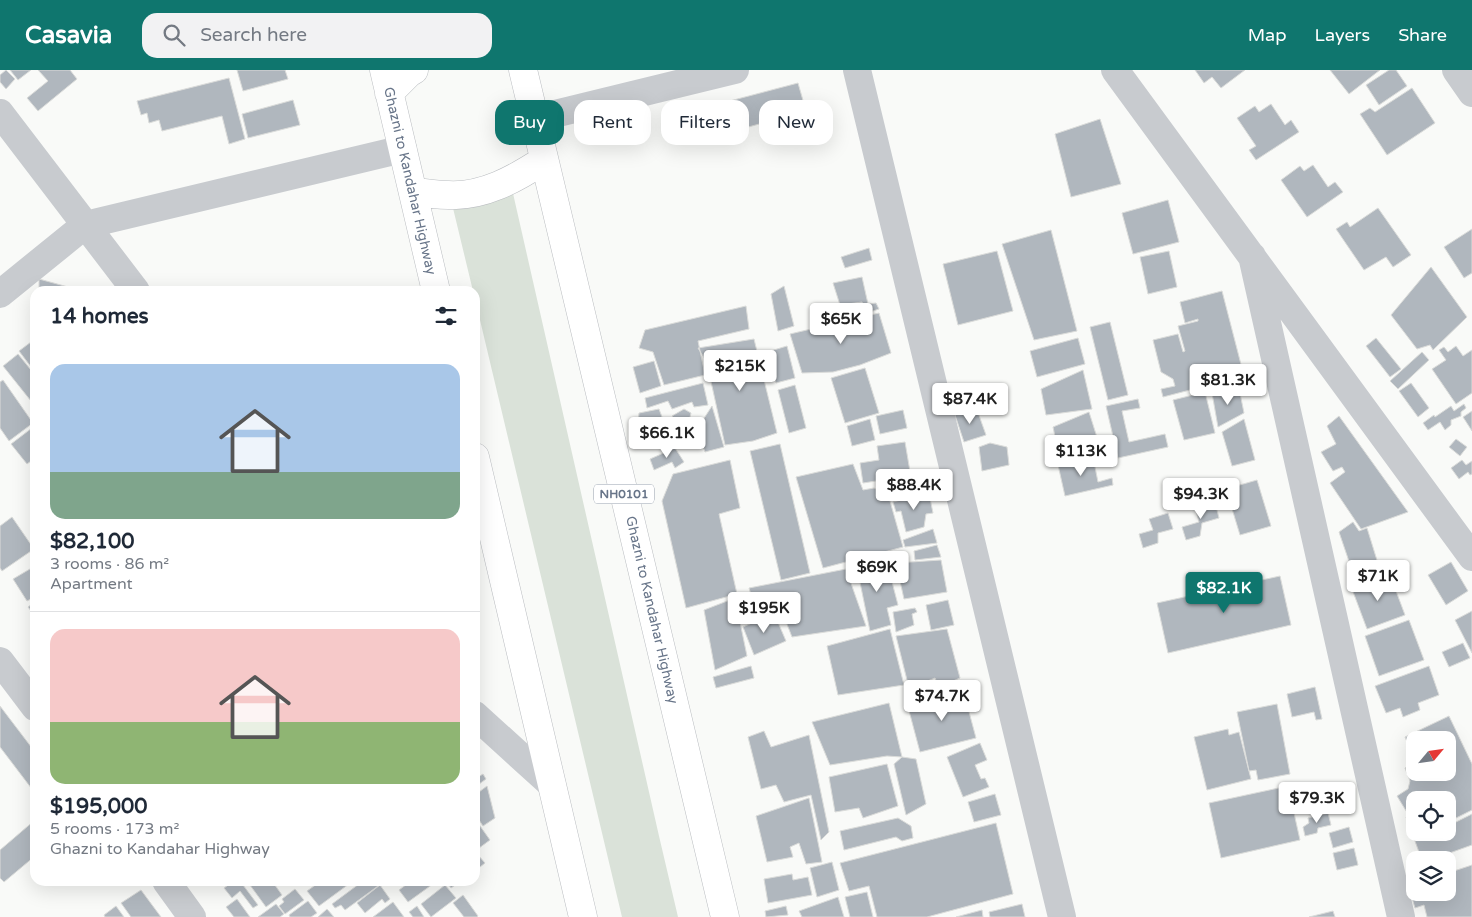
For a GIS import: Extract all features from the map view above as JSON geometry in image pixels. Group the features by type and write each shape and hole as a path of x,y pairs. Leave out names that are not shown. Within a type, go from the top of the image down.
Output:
{"highway":[{"path":"386,81 414,70"},
{"name":"Ghazni to Kandahar Highway","path":"522,70 529,100"},
{"name":"Ghazni to Kandahar Highway","path":"386,81 435,286"},
{"name":"Ghazni to Kandahar Highway","path":"540,145 725,917"},
{"path":"413,192 450,195 486,190 520,176 544,160"},
{"path":"480,478 582,917"}],"street":[{"path":"564,113 735,70"},
{"path":"857,70 1062,917"},
{"path":"1115,70 1472,557"},
{"path":"1456,70 1472,93"},
{"path":"0,113 132,286"},
{"path":"0,294 85,224 403,149"},
{"path":"1252,256 1401,917"},
{"path":"0,661 30,700"},
{"path":"480,720 552,785"},
{"path":"170,886 192,917"}],"shaded area":[{"path":"512,189 678,917 622,917 480,320 480,286 472,286 452,204"}],"building":[{"path":"6,70 15,79 6,89 0,82 0,75"},
{"path":"10,70 31,70 18,80"},
{"path":"38,70 70,70 77,79 38,111 27,98 48,81"},
{"path":"237,70 285,70 288,79 243,91"},
{"path":"1195,70 1245,70 1221,88 1212,77 1204,83"},
{"path":"1330,70 1380,70 1349,94"},
{"path":"1389,70 1396,70 1407,86 1379,105 1366,85"},
{"path":"229,78 245,139 229,144 222,116 162,131 159,120 149,123 147,113 141,115 137,101"},
{"path":"798,83 803,100 759,100 759,124 749,127 749,100 734,100"},
{"path":"1412,88 1435,123 1387,155 1360,114 1370,108 1375,112"},
{"path":"293,100 300,125 248,138 242,114"},
{"path":"1271,104 1285,125 1291,120 1299,132 1256,160 1249,150 1256,146 1237,118 1255,106 1259,112"},
{"path":"1100,119 1121,184 1071,197 1055,134"},
{"path":"1313,165 1328,187 1335,182 1343,192 1307,217 1281,180 1300,166 1304,171"},
{"path":"1168,200 1179,242 1133,254 1122,213"},
{"path":"1378,208 1411,255 1393,267 1386,257 1364,270 1336,229 1347,222 1350,227"},
{"path":"1472,229 1472,273 1464,278 1444,247"},
{"path":"1051,230 1077,331 1034,340 1002,244"},
{"path":"869,248 872,260 845,268 841,257"},
{"path":"997,251 1013,311 958,325 943,264"},
{"path":"1169,251 1177,287 1148,294 1140,257"},
{"path":"1431,267 1467,317 1433,350 1430,345 1417,349 1391,315"},
{"path":"862,277 868,304 876,303 879,309 867,313 862,302 840,305 833,283"},
{"path":"39,279 64,286 39,286"},
{"path":"784,286 794,326 778,331 771,294"},
{"path":"1222,291 1244,376 1163,397 1161,389 1175,386 1173,379 1161,372 1153,340 1178,334 1183,352 1185,351 1178,326 1198,321 1198,319 1185,323 1180,302"},
{"path":"746,306 749,329 698,341 705,375 664,385 653,352 639,348 645,330"},
{"path":"879,313 891,353 860,365 833,372 802,373 790,334"},
{"path":"1110,322 1128,395 1108,400 1090,327"},
{"path":"1078,338 1085,364 1037,377 1030,351"},
{"path":"1376,338 1401,369 1390,377 1366,346"},
{"path":"754,339 777,433 753,441 725,445 710,377 732,371 729,365 711,369 698,348"},
{"path":"30,343 30,365 19,351"},
{"path":"787,346 795,378 776,383 767,352"},
{"path":"1456,346 1463,356 1472,350 1472,393 1456,404 1432,369 1446,360 1439,350 1444,347 1448,352"},
{"path":"1422,352 1429,360 1398,389 1390,381"},
{"path":"18,354 30,369 30,400 3,366"},
{"path":"654,361 661,386 640,393 633,367"},
{"path":"865,368 879,413 845,423 831,378"},
{"path":"1083,370 1092,409 1046,415 1041,389"},
{"path":"3,380 30,419 30,425 9,441 0,428 0,382"},
{"path":"703,383 708,405 694,407 692,402 672,409 668,401 647,408 645,398"},
{"path":"1411,383 1429,408 1418,417 1399,391"},
{"path":"795,385 806,428 789,433 778,390"},
{"path":"1239,388 1244,413 1218,427 1212,393"},
{"path":"1205,392 1215,433 1184,440 1173,400"},
{"path":"1138,399 1140,408 1122,411 1129,442 1165,434 1168,447 1118,458 1106,406"},
{"path":"1464,404 1466,408 1461,412 1461,416 1451,420 1451,425 1445,430 1440,422 1428,430 1423,423 1451,406 1454,411"},
{"path":"712,406 724,447 705,452 697,429"},
{"path":"976,407 986,435 964,442 955,415"},
{"path":"659,409 662,417 640,427 653,430 637,432 635,427 638,423 639,413"},
{"path":"684,409 691,413 689,421 681,430 672,425 675,419 672,416"},
{"path":"903,410 907,428 880,434 876,416"},
{"path":"1472,411 1472,431 1463,417"},
{"path":"1089,412 1101,450 1059,456 1053,427"},
{"path":"1339,416 1408,512 1361,529 1330,483 1345,472 1342,467 1333,471 1321,452 1336,444 1327,426"},
{"path":"870,419 875,440 852,446 847,426"},
{"path":"1244,419 1255,460 1232,466 1222,432"},
{"path":"30,430 30,462 27,464 11,444"},
{"path":"1456,439 1467,447 1460,456 1449,447"},
{"path":"905,442 914,495 901,497 899,486 887,488 883,480 863,483 860,463 879,460 877,446"},
{"path":"990,443 1007,447 1009,465 982,471 979,447"},
{"path":"780,444 810,573 781,580 750,451"},
{"path":"675,448 684,462 675,468 672,462 654,470 650,459"},
{"path":"1093,457 1098,482 1112,478 1113,485 1065,496 1058,465"},
{"path":"730,460 740,508 719,514 737,594 686,608 662,501 673,474"},
{"path":"1462,460 1466,465 1472,461 1472,474 1470,475 1468,472 1459,479 1451,468"},
{"path":"853,464 863,490 874,488 888,494 903,547 823,568 796,477"},
{"path":"1257,480 1271,526 1240,535 1226,489"},
{"path":"929,493 933,513 926,514 924,527 906,532 901,511 896,512 893,502"},
{"path":"1215,502 1219,518 1202,523 1200,536 1186,540 1182,527 1199,522 1195,507"},
{"path":"1168,513 1173,529 1158,533 1158,543 1143,548 1139,534 1153,530 1149,519"},
{"path":"12,517 30,543 30,552 2,571 0,568 0,526"},
{"path":"1353,522 1359,531 1367,528 1380,570 1355,579 1339,532"},
{"path":"933,529 937,543 905,547 903,540"},
{"path":"937,545 941,557 915,560 914,551"},
{"path":"873,559 874,567 888,561 890,570 879,579 891,578 898,605 887,608 891,625 870,631 856,563"},
{"path":"941,560 947,592 904,599 896,563"},
{"path":"1451,562 1468,591 1446,605 1428,575"},
{"path":"30,569 30,600 27,601 13,579"},
{"path":"846,569 866,626 792,637 783,614 755,608 749,588"},
{"path":"1390,575 1405,615 1367,629 1352,589"},
{"path":"1280,576 1291,625 1168,653 1157,603"},
{"path":"735,598 747,656 715,670 704,610"},
{"path":"948,600 954,625 931,630 926,605"},
{"path":"915,608 917,612 912,614 914,625 896,632 893,612"},
{"path":"1472,611 1472,653 1455,620"},
{"path":"774,613 786,641 754,655 743,627"},
{"path":"1409,620 1424,660 1379,676 1365,636"},
{"path":"890,629 904,685 838,695 827,646"},
{"path":"947,629 960,678 939,687 935,678 925,682 926,688 910,692 896,636"},
{"path":"1463,643 1470,658 1449,667 1442,652"},
{"path":"751,666 754,678 716,688 713,677"},
{"path":"1429,666 1439,695 1418,703 1420,710 1403,717 1400,708 1386,713 1375,686"},
{"path":"1315,687 1322,719 1316,720 1314,712 1292,717 1287,694"},
{"path":"964,693 976,738 920,752 908,707"},
{"path":"889,703 902,757 887,756 830,765 812,722"},
{"path":"1277,704 1290,774 1258,780 1256,770 1249,771 1237,712"},
{"path":"0,706 30,745 30,786 0,747"},
{"path":"1449,716 1472,764 1472,810 1456,818 1456,791 1406,791 1406,811 1397,796 1408,789 1410,781 1456,781 1456,731 1418,731"},
{"path":"1228,729 1229,735 1239,732 1251,779 1207,790 1194,737"},
{"path":"764,731 771,747 809,735 829,832 821,840 811,795 784,802 776,785 761,789 748,737"},
{"path":"980,743 987,760 975,765 981,779 985,778 989,787 963,797 947,757"},
{"path":"902,757 916,759 926,804 906,815 894,764"},
{"path":"887,764 898,806 863,818 859,808 835,812 829,777"},
{"path":"483,774 486,779 480,783 480,776"},
{"path":"487,786 495,818 483,826 480,822 480,791"},
{"path":"1288,786 1300,840 1221,858 1209,803"},
{"path":"995,794 1001,815 974,822 968,802"},
{"path":"809,798 822,862 806,864 799,843 790,847 793,857 767,862 756,816"},
{"path":"1328,813 1331,825 1318,828 1317,833 1305,836 1303,827 1309,823 1308,818"},
{"path":"1472,814 1472,845 1455,851 1419,851 1415,841 1456,841 1456,822"},
{"path":"898,818 911,826 913,838 902,841 896,837 844,850 840,831"},
{"path":"996,823 1013,894 927,917 877,917 869,886 849,891 840,863"},
{"path":"30,824 30,860 4,882 0,878 0,850"},
{"path":"480,826 490,840 480,847"},
{"path":"1349,827 1353,842 1333,848 1329,833"},
{"path":"1354,848 1358,865 1337,870 1333,853"},
{"path":"480,857 485,863 480,867"},
{"path":"832,862 839,890 817,897 810,868"},
{"path":"1472,865 1472,917 1427,917 1424,905 1415,908 1413,901 1456,901 1456,870"},
{"path":"792,874 793,880 808,877 812,895 768,903 764,879"},
{"path":"227,886 244,886 258,905 253,908 240,891 232,898 224,888"},
{"path":"251,886 276,886 282,895 266,907"},
{"path":"314,886 346,886 319,906 307,891"},
{"path":"356,886 378,886 345,910 341,905 335,908 332,904"},
{"path":"379,886 381,886 390,899 385,903 382,899 365,913 357,903"},
{"path":"404,886 430,886 408,902 399,890"},
{"path":"444,886 456,898 431,917 421,904"},
{"path":"295,889 304,900 285,914 279,906 284,902 282,899"},
{"path":"141,890 161,917 131,917 121,903"},
{"path":"867,892 873,917 850,917 845,897"},
{"path":"463,895 477,917 464,917 453,903"},
{"path":"838,897 844,917 802,917 799,911"},
{"path":"237,899 250,917 234,917 226,907"},
{"path":"308,901 317,913 311,917 290,917 289,915"},
{"path":"393,902 404,917 373,917"},
{"path":"276,904 284,914 280,917 258,917"},
{"path":"1022,904 1025,917 990,917 989,912"},
{"path":"116,906 124,917 105,917 104,915"},
{"path":"417,906 424,917 413,917 409,912"},
{"path":"786,906 788,915 766,917 765,911"},
{"path":"327,909 334,917 318,917"},
{"path":"982,910 983,917 956,917"},
{"path":"1333,911 1335,917 1309,917"}]}
